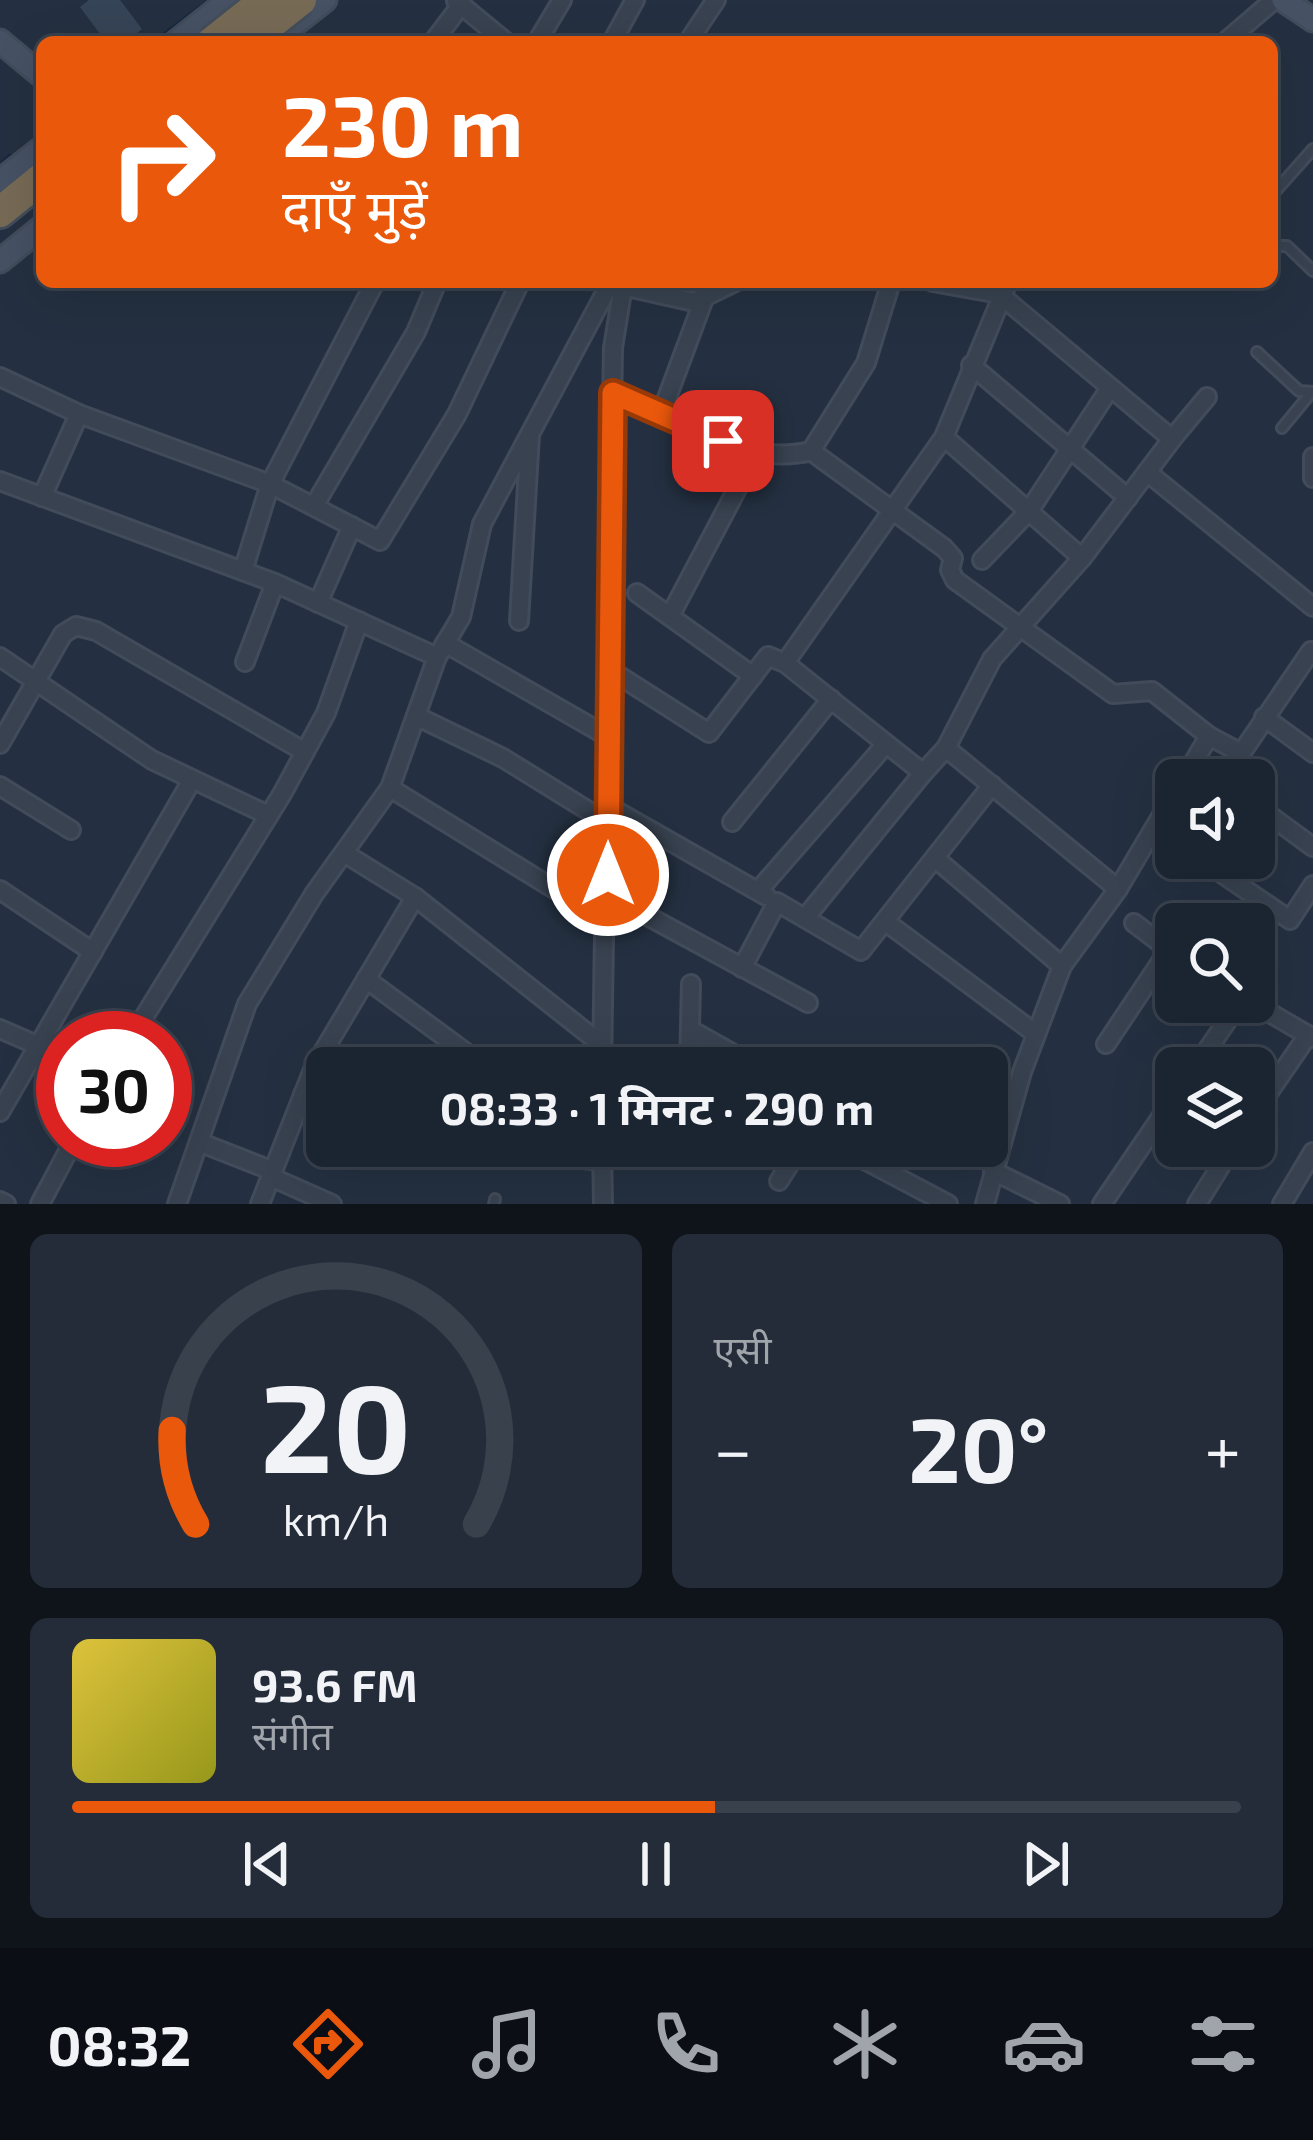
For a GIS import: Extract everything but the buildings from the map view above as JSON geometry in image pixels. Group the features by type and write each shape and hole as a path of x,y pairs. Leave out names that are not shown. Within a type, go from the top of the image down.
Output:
{"highway":[{"path":"220,36 265,0"},
{"path":"256,36 301,0"},
{"path":"0,212 36,183"},
{"path":"0,235 36,207"}],"street":[{"path":"183,36 228,0 255,36"},
{"path":"280,36 325,0"},
{"path":"541,36 562,0"},
{"path":"615,36 635,0"},
{"path":"692,36 716,0"},
{"path":"1233,36 1278,0 1313,20"},
{"path":"437,36 458,3 499,36"},
{"path":"0,40 36,71"},
{"path":"0,181 36,153"},
{"path":"0,261 36,231"},
{"path":"243,572 270,484 371,288"},
{"path":"314,506 416,332 434,288"},
{"path":"0,377 79,414 270,484 380,541 457,414 517,288"},
{"path":"177,1204 247,1004 390,788 441,650 460,617 482,524 611,288"},
{"path":"601,1047 614,288"},
{"path":"635,288 694,302 722,288"},
{"path":"613,393 755,455 785,458 811,451 866,363 889,288"},
{"path":"785,663 944,436 1003,288 1172,439"},
{"path":"661,414 705,296"},
{"path":"971,365 1128,498"},
{"path":"982,560 1029,511 1110,388"},
{"path":"805,918 946,748 992,659 1082,558 1208,398"},
{"path":"41,497 79,414"},
{"path":"519,621 530,434"},
{"path":"944,436 1082,558"},
{"path":"811,451 953,558 950,570 956,580 1113,694 1151,691 1208,736 1241,753"},
{"path":"670,616 755,455"},
{"path":"1313,457 1313,478"},
{"path":"1148,472 1313,608"},
{"path":"0,481 441,650 607,736"},
{"path":"318,603 352,526"},
{"path":"245,662 275,584"},
{"path":"638,593 753,676"},
{"path":"148,1011 326,713 359,622"},
{"path":"0,744 62,634 76,626 97,631 304,752"},
{"path":"1237,759 1312,650"},
{"path":"607,668 709,733 768,656 785,663 923,773"},
{"path":"0,657 152,760 268,815"},
{"path":"732,822 831,699"},
{"path":"416,716 758,891 861,951 992,785"},
{"path":"1264,717 1313,753"},
{"path":"1195,759 1208,736"},
{"path":"758,891 886,744"},
{"path":"946,748 1118,889"},
{"path":"58,1011 192,780"},
{"path":"0,786 71,830"},
{"path":"390,788 606,921"},
{"path":"1275,819 1313,847"},
{"path":"985,1204 1036,1034 1063,966 1155,826"},
{"path":"344,853 415,897 601,1044"},
{"path":"936,859 1063,966"},
{"path":"1230,879 1290,920 1313,885"},
{"path":"0,890 93,952"},
{"path":"607,894 808,1003"},
{"path":"260,1204 303,1094 415,897"},
{"path":"742,968 777,902"},
{"path":"886,922 1036,1034"},
{"path":"1134,923 1155,939"},
{"path":"1106,1044 1155,977"},
{"path":"366,979 458,1047"},
{"path":"690,1047 691,984"},
{"path":"1275,1016 1311,1037 1275,1086"},
{"path":"0,1030 36,1045"},
{"path":"691,1030 721,1047"},
{"path":"0,1112 36,1049"},
{"path":"1102,1204 1155,1126"},
{"path":"200,1142 332,1204"},
{"path":"1282,1204 1313,1152"},
{"path":"40,1204 60,1167"},
{"path":"603,1167 603,1204"},
{"path":"779,1181 788,1167"},
{"path":"878,1167 948,1204"},
{"path":"1197,1204 1220,1167"},
{"path":"993,1171 1060,1204"}],"lane":[{"path":"1278,188 1313,149"},
{"path":"1278,246 1286,246 1313,272"},
{"path":"1257,352 1299,391 1312,393"},
{"path":"1282,428 1312,393"}],"waterway":[{"path":"162,36 210,0"},
{"path":"0,165 10,156"}],"route":[{"path":"608,875 613,393 723,441"}]}
